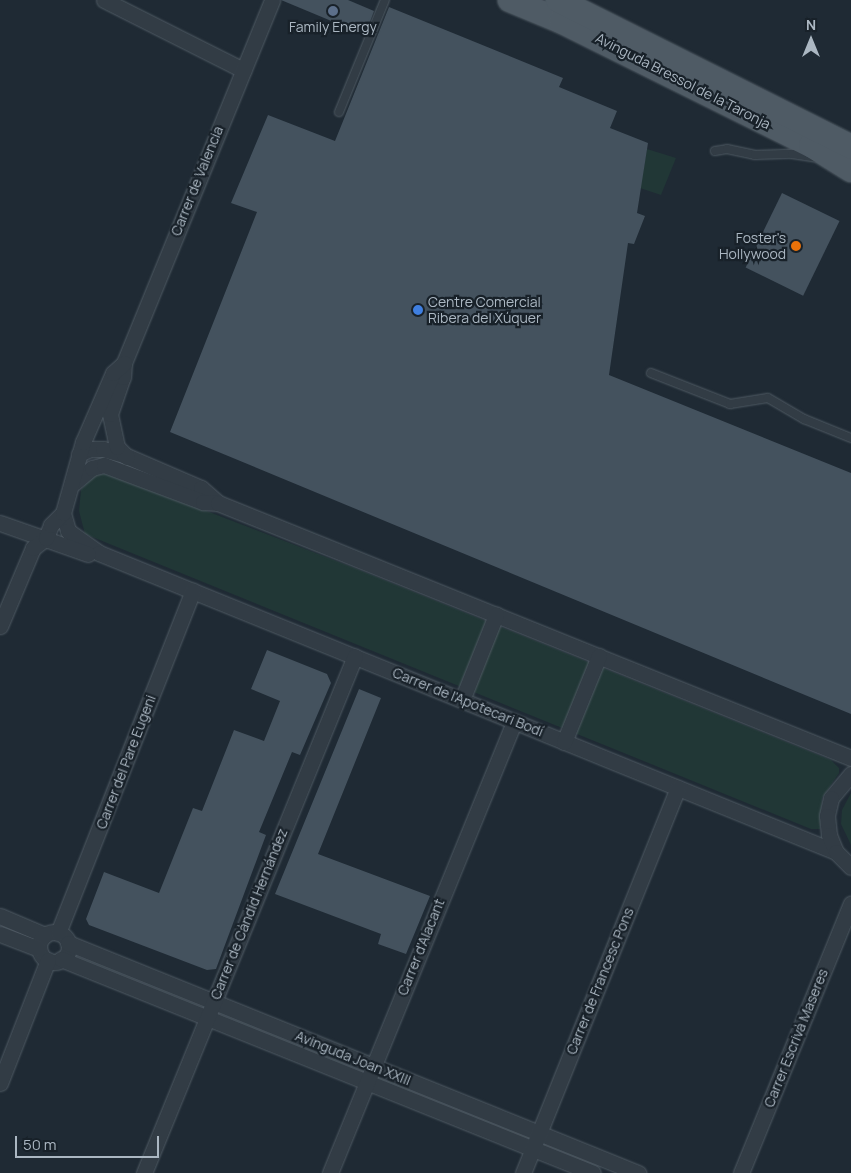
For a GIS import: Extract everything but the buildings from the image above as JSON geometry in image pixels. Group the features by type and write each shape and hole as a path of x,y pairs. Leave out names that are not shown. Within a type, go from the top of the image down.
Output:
{"main road":[{"name":"Avinguda Bressol de la Taronja","path":"510,0 562,21 811,145 850,162"},
{"name":"Avinguda Bressol de la Taronja","path":"558,0 850,162"}],"street":[{"path":"104,0 243,70"},
{"name":"Carrer de Valencia","path":"124,363 272,0"},
{"path":"122,452 110,414 123,377 124,363"},
{"path":"0,626 33,548 46,538 51,525 63,513 74,483 73,472 80,454 113,373 124,363"},
{"path":"80,454 90,449 122,452 201,488 218,503"},
{"path":"74,483 87,471 104,465 203,502 218,503 851,758"},
{"name":"Carrer de l'Apotecari Bodí","path":"63,513 68,531 98,553 836,852"},
{"name":"Carrer de l'Apotecari Bodí","path":"0,523 90,555 98,553"},
{"name":"Carrer del Pare Eugeni","path":"57,937 193,592"},
{"path":"462,700 496,615"},
{"name":"Carrer de Càndid Hernández","path":"144,1173 356,656"},
{"path":"564,742 599,656"},
{"name":"Carrer d'Alacant","path":"330,1173 372,1066 514,722"},
{"path":"851,774 831,798 827,816 829,835 836,852 851,866"},
{"name":"Carrer de Francesc Pons","path":"523,1173 678,788"},
{"name":"Carrer Escrivà Maseres","path":"741,1173 851,904"},
{"name":"Avinguda Joan XXIII","path":"0,916 57,937 213,1002 638,1173"},
{"name":"Avinguda Joan XXIII","path":"0,934 50,956 593,1173"},
{"path":"50,956 67,952 57,937"},
{"path":"0,1083 57,937"}],"lane":[{"path":"339,112 385,0"},
{"path":"715,151 804,156 850,162"},
{"path":"651,373 730,404 768,398 804,418 851,438"}],"green space":[{"path":"647,149 676,158 661,195 640,188"},
{"path":"103,471 357,569 831,760 839,768 839,773 822,798 820,829 811,829 85,534 79,511 81,490 94,474"},
{"path":"851,793 851,845 841,824 842,810"}],"place":[{"name":"Family Energy","path":"333,11"},
{"name":"Foster's Hollywood","path":"796,246"},
{"name":"Centre Comercial Ribera del Xúquer","path":"418,310"}]}
